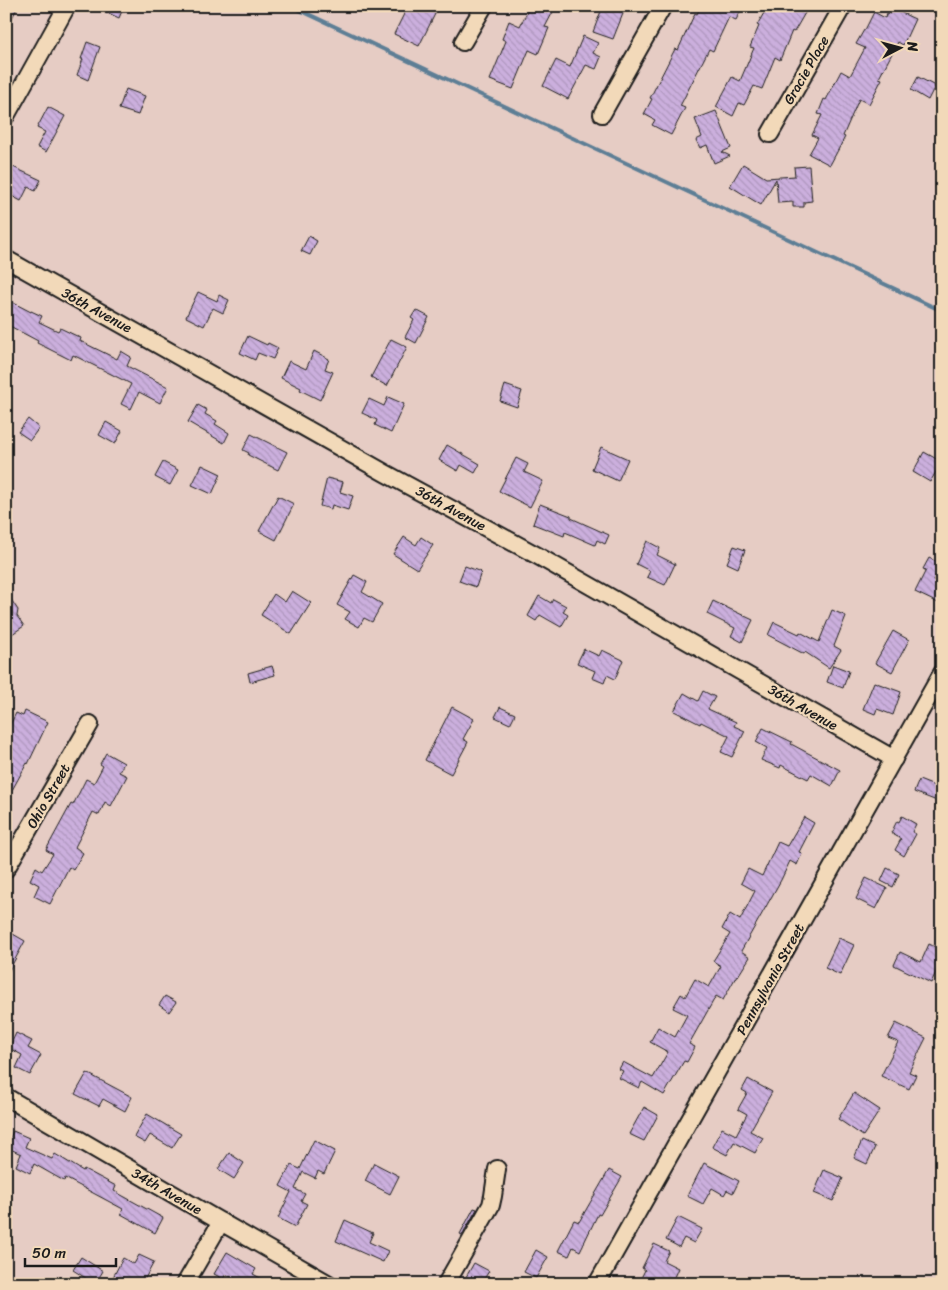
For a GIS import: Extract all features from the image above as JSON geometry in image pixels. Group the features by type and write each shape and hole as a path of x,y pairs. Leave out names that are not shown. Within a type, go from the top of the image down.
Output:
{"street":[{"path":"6,116 67,6"},
{"path":"463,42 484,6"},
{"path":"602,114 663,6"},
{"name":"Gracie Place","path":"770,134 843,6"},
{"name":"36th Avenue","path":"6,259 376,468 538,556 894,759"},
{"name":"Pennsylvania Street","path":"600,1282 942,673"},
{"name":"Ohio Street","path":"6,869 90,724"},
{"name":"34th Avenue","path":"6,1097 329,1284"},
{"path":"446,1284 491,1205 497,1169"},
{"path":"185,1284 221,1222"}],"building":[{"path":"6,6 18,6 6,30"},
{"path":"93,6 124,6 119,18"},
{"path":"408,6 439,6 419,46 394,34"},
{"path":"530,6 556,6 545,27 549,28 538,54 529,50 513,89 490,80 506,41 502,39 509,21 520,26"},
{"path":"603,6 626,6 613,39 593,32"},
{"path":"701,6 743,6 736,20 729,17 713,51 709,49 680,106 685,108 671,135 652,125 655,120 644,114 675,49 678,50 695,13 697,14"},
{"path":"768,6 809,6 794,32 792,31 780,60 775,57 762,89 754,86 744,105 739,103 733,116 716,107 732,77 740,81 754,48 750,47 759,26 757,25"},
{"path":"893,9 915,19 903,45 898,42 879,78 882,79 869,104 859,99 843,136 845,137 830,165 809,154 818,138 812,135 822,115 818,114 824,99 826,100 841,71 850,76 865,48 856,44 874,12 885,18 887,13 890,14"},
{"path":"583,36 598,43 593,53 601,57 596,69 586,65 568,99 543,86 556,60 570,67"},
{"path":"87,42 100,47 88,80 77,75"},
{"path":"918,77 935,86 928,100 911,90"},
{"path":"126,89 145,96 138,115 119,109"},
{"path":"48,107 65,116 46,152 37,147 45,132 37,128"},
{"path":"716,111 731,148 722,152 730,156 714,163 707,145 700,148 696,140 702,137 695,119"},
{"path":"743,164 766,178 795,176 794,167 809,166 812,201 804,202 804,207 793,207 793,202 778,203 776,179 761,205 730,186"},
{"path":"13,167 41,180 35,191 28,187 21,201 6,193 6,179"},
{"path":"309,236 317,241 310,255 301,251"},
{"path":"198,292 217,301 219,295 229,300 223,313 213,308 204,326 186,317"},
{"path":"6,299 42,316 39,322 58,331 60,328 81,338 80,341 117,359 121,351 131,357 127,366 168,387 160,403 139,392 131,409 121,404 131,384 73,355 71,360 37,343 38,341 6,324"},
{"path":"416,310 429,317 416,343 405,337 414,320 411,318"},
{"path":"248,336 278,348 273,359 258,353 255,360 240,353"},
{"path":"391,339 407,347 387,386 371,377"},
{"path":"314,351 329,359 325,369 333,372 320,400 281,378 289,361 306,369"},
{"path":"505,385 522,391 517,407 500,401"},
{"path":"388,397 404,404 391,433 375,425 377,420 362,413 369,399 384,406"},
{"path":"198,405 207,410 205,414 217,421 215,424 229,433 224,443 188,422"},
{"path":"28,419 39,428 30,440 18,432"},
{"path":"106,422 122,431 115,444 99,435"},
{"path":"251,434 287,452 278,470 248,455 249,453 243,450"},
{"path":"447,445 480,464 475,473 461,465 458,471 439,460"},
{"path":"601,447 628,459 618,481 592,469"},
{"path":"924,452 942,462 930,482 913,472"},
{"path":"516,458 528,464 524,472 543,481 530,507 499,491"},
{"path":"163,462 178,470 170,485 155,477"},
{"path":"202,465 221,474 212,494 192,485"},
{"path":"327,478 343,482 340,492 353,496 348,510 332,505 331,509 320,506"},
{"path":"278,496 294,504 276,540 259,531"},
{"path":"540,504 571,516 571,518 609,535 605,544 597,540 595,545 565,532 564,536 533,524"},
{"path":"404,537 416,545 421,537 433,545 417,569 393,554"},
{"path":"647,541 660,548 657,555 675,564 665,585 647,577 650,571 636,564"},
{"path":"734,546 745,550 738,568 727,563"},
{"path":"929,558 941,564 933,581 942,585 942,596 938,603 915,592 926,570 923,569"},
{"path":"465,566 481,572 476,587 459,581"},
{"path":"354,575 367,582 362,592 382,604 372,622 364,618 359,627 345,619 350,612 337,605"},
{"path":"292,591 311,603 291,634 261,615 274,594 285,602"},
{"path":"6,592 18,610 17,616 24,626 6,638"},
{"path":"539,596 551,603 553,599 566,606 563,612 568,615 561,627 540,615 536,621 528,616"},
{"path":"713,601 753,620 742,642 731,636 735,628 707,614"},
{"path":"832,610 846,616 834,646 841,650 829,668 805,652 804,654 768,635 774,622 819,642"},
{"path":"893,631 909,640 892,672 875,663"},
{"path":"584,649 599,656 602,650 623,660 615,679 607,675 604,683 592,678 595,671 577,663"},
{"path":"833,665 849,671 843,688 827,682"},
{"path":"272,666 275,675 250,682 248,673"},
{"path":"874,682 901,692 893,715 877,709 875,714 863,709"},
{"path":"703,691 715,697 708,709 736,722 734,726 745,731 732,757 721,752 729,736 674,711 684,693 698,701"},
{"path":"452,707 474,719 463,739 468,742 451,774 425,760"},
{"path":"500,707 515,714 510,724 495,717"},
{"path":"25,711 48,722 28,764 6,801 6,739 10,730 8,729 16,713 23,716"},
{"path":"763,728 792,742 791,744 840,770 832,786 811,774 808,779 781,765 780,768 761,760 767,748 756,742"},
{"path":"106,753 124,763 119,772 127,776 111,806 105,802 99,815 93,812 75,847 83,853 73,870 69,867 50,904 34,896 39,885 30,880 36,867 42,871 53,854 46,850 86,779 94,783 103,766 100,764"},
{"path":"919,780 942,789 942,803 914,792"},
{"path":"902,816 916,824 912,832 916,834 904,856 895,850 901,839 891,833"},
{"path":"804,817 814,823 799,852 802,853 797,865 790,861 741,951 750,957 723,1000 716,996 689,1044 695,1047 687,1062 684,1061 664,1095 642,1082 639,1088 619,1078 623,1071 619,1069 623,1062 653,1078 668,1052 650,1042 658,1027 675,1037 687,1015 673,1008 681,994 685,997 695,979 709,987 721,966 713,961 730,934 722,929 730,914 740,920 755,891 741,883 748,869 762,876 778,842 787,846"},
{"path":"887,868 899,874 893,887 881,881"},
{"path":"866,878 887,888 876,909 856,899"},
{"path":"6,930 25,941 6,976"},
{"path":"839,938 854,945 840,975 825,968"},
{"path":"929,944 942,950 942,959 931,983 894,965 900,952 921,962"},
{"path":"165,996 176,1002 169,1012 159,1005"},
{"path":"896,1023 926,1038 909,1072 916,1075 909,1089 881,1076 898,1042 888,1038"},
{"path":"16,1033 32,1041 28,1048 41,1055 30,1075 16,1068 22,1055 9,1048"},
{"path":"87,1073 132,1097 125,1111 103,1099 99,1106 75,1094"},
{"path":"748,1079 772,1092 750,1131 763,1138 755,1153 734,1142 727,1155 712,1147 722,1128 736,1135 747,1114 738,1109 747,1093 742,1090"},
{"path":"854,1093 880,1110 863,1136 838,1119"},
{"path":"644,1107 658,1115 644,1141 629,1134"},
{"path":"147,1114 181,1134 172,1148 150,1135 145,1143 134,1137"},
{"path":"13,1131 29,1138 25,1147 52,1159 55,1154 83,1171 84,1169 116,1186 114,1191 163,1218 155,1233 121,1214 123,1209 65,1178 64,1181 34,1164 30,1173 16,1166 21,1154 6,1147"},
{"path":"314,1140 335,1151 324,1174 318,1171 315,1178 303,1172 295,1189 305,1194 301,1201 307,1204 295,1227 278,1218 291,1192 280,1186 291,1165 300,1169"},
{"path":"862,1141 875,1147 867,1164 854,1158"},
{"path":"229,1153 244,1163 234,1179 218,1169"},
{"path":"374,1163 399,1176 390,1194 365,1181"},
{"path":"704,1163 739,1181 733,1193 727,1190 724,1195 712,1188 703,1204 687,1196"},
{"path":"609,1170 622,1177 600,1215 598,1214 580,1251 573,1247 569,1256 558,1251 574,1220 579,1222"},
{"path":"824,1170 843,1178 833,1201 814,1193"},
{"path":"474,1208 477,1209 462,1235 460,1234"},
{"path":"678,1217 702,1229 694,1243 684,1238 679,1247 666,1240"},
{"path":"345,1220 373,1233 369,1242 388,1251 383,1262 336,1241"},
{"path":"654,1244 669,1251 664,1261 678,1268 671,1284 638,1284 645,1270 642,1268"},
{"path":"536,1250 548,1257 536,1278 524,1272"},
{"path":"227,1252 256,1269 253,1274 271,1284 242,1284 226,1274 223,1279 214,1274"},
{"path":"139,1255 154,1262 142,1284 116,1284 111,1281 123,1258 134,1264"},
{"path":"81,1257 103,1271 95,1284 73,1270"},
{"path":"474,1263 489,1271 481,1284 462,1284"}],"waterway":[{"path":"291,6 942,311"}]}
